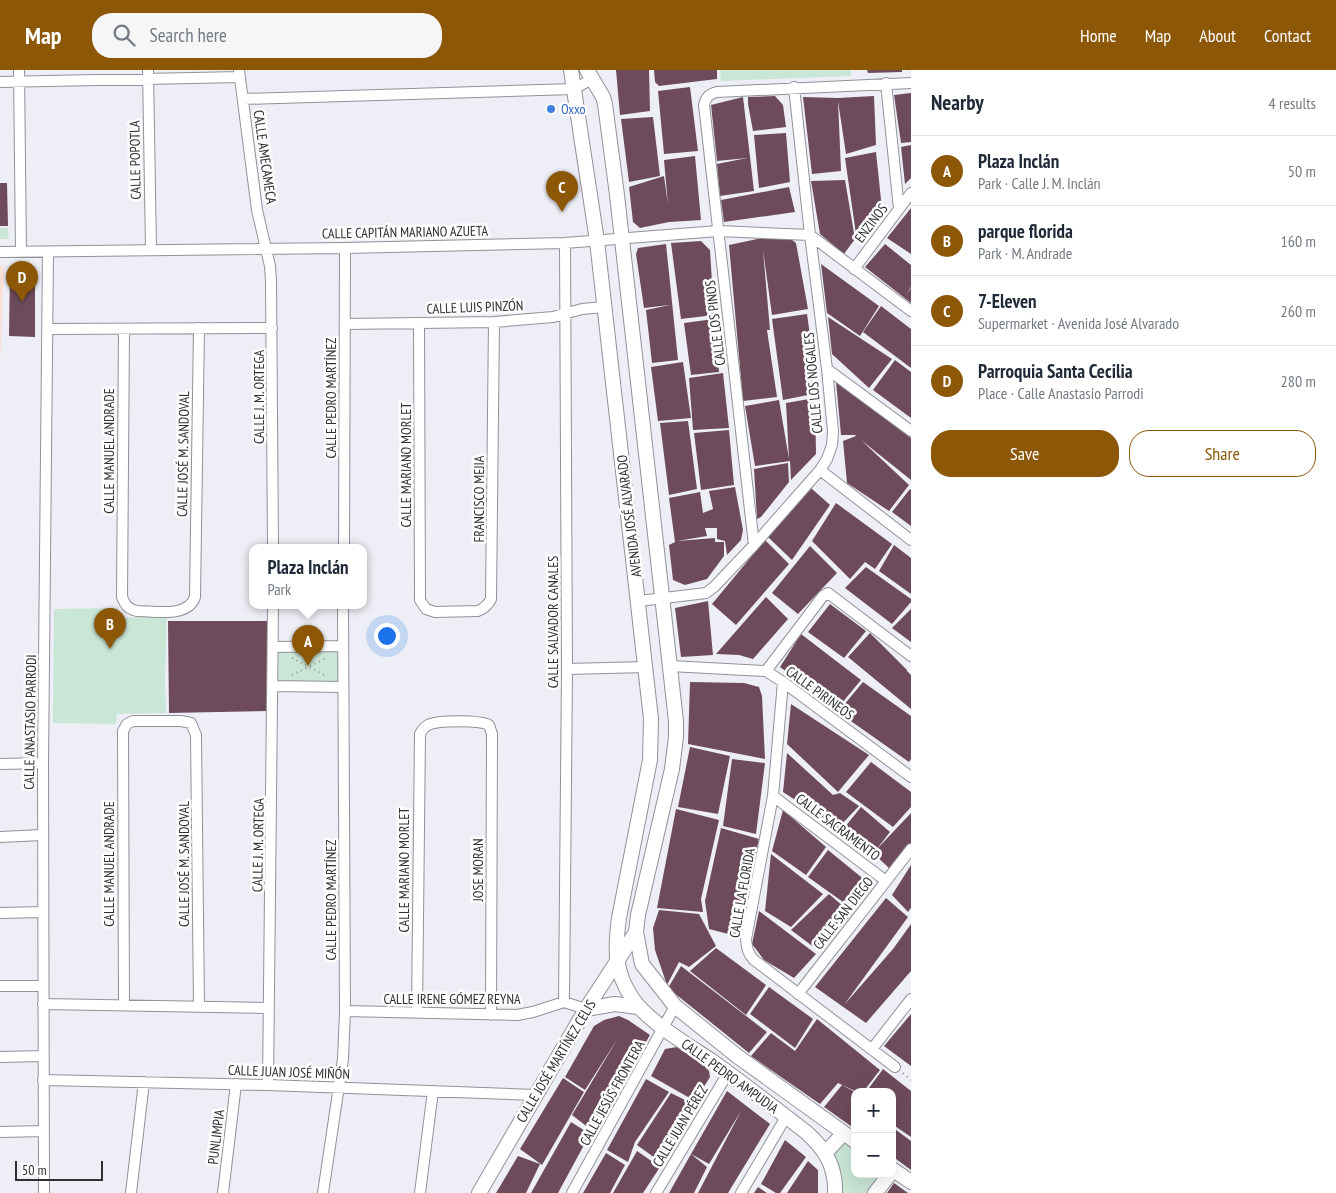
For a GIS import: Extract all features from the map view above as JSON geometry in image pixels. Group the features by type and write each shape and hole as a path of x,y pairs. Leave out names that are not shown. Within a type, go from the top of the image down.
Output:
{"street":[{"path":"19,70 21,252"},
{"name":"AVENIDA JOSÉ ALVARADO","path":"571,70 597,241 652,719 650,760 619,918 616,961"},
{"path":"0,82 239,73"},
{"name":"CALLE AMECAMECA","path":"239,73 258,210 266,248"},
{"name":"CALLE POPOTLA","path":"148,75 151,250"},
{"path":"243,100 574,89 590,75"},
{"name":"AVENIDA JOSÉ ALVARADO","path":"590,75 605,104 674,703 675,749 672,770 636,932"},
{"path":"886,83 899,208"},
{"path":"794,87 911,83"},
{"name":"CALLE LOS PINOS","path":"754,545 704,105 706,98 710,94 717,92 794,87"},
{"name":"CALLE LOS NOGALES","path":"639,601 706,593 714,588 820,470 827,459 832,445 833,431 827,369 794,87"},
{"name":"ENZINOS","path":"854,269 911,193"},
{"name":"CALLE CAPITÁN MARIANO AZUETA","path":"0,252 565,243 718,231 810,235"},
{"path":"810,235 911,311"},
{"name":"CALLE SALVADOR CANALES","path":"564,1002 567,669 565,243"},
{"name":"CALLE J. M. ORTEGA","path":"266,248 272,282 273,544"},
{"name":"CALLE PEDRO MARTÍNEZ","path":"344,544 345,248"},
{"name":"CALLE ANASTASIO PARRODI","path":"44,1193 42,835 48,252"},
{"name":"CALLE LUIS PINZÓN","path":"345,324 494,322 553,317 582,309 604,307"},
{"name":"FRANCISCO MEJIA","path":"422,606 435,612 478,611 484,609 491,598 494,322"},
{"name":"CALLE MARIANO MORLET","path":"419,323 420,590 422,606"},
{"name":"CALLE JOSÉ M. SANDOVAL","path":"124,603 128,608 137,611 177,611 188,608 193,603 195,597 199,328"},
{"path":"48,329 272,328"},
{"name":"CALLE MANUEL ANDRADE","path":"124,329 122,587 124,603"},
{"path":"827,369 911,431"},
{"path":"820,470 911,540"},
{"path":"766,671 823,596 828,593 911,656"},
{"name":"CALLE J. M. ORTEGA","path":"268,1085 273,609"},
{"name":"CALLE PEDRO MARTÍNEZ","path":"323,1193 340,1087 345,1012 344,609"},
{"path":"273,647 343,646"},
{"name":"CALLE PIRINEOS","path":"670,666 766,671 911,777"},
{"path":"567,669 646,667"},
{"name":"CALLE LA FLORIDA","path":"783,682 773,796 746,940 747,948 754,960 895,1067"},
{"path":"273,686 343,687"},
{"name":"CALLE MANUEL ANDRADE","path":"124,1005 123,731 127,724 133,721 181,721 191,723"},
{"name":"CALLE MARIANO MORLET","path":"417,1012 420,734 423,728 434,723 479,722 489,725"},
{"name":"CALLE JOSÉ M. SANDOVAL","path":"191,723 196,735 198,1006"},
{"name":"JOSE MORAN","path":"489,725 492,734 491,1015"},
{"path":"0,764 43,762"},
{"name":"CALLE SACRAMENTO","path":"773,796 886,881"},
{"path":"0,837 42,835"},
{"name":"CALLE SAN DIEGO","path":"798,994 911,850"},
{"path":"0,913 43,912"},
{"name":"CALLE JOSÉ MARTÍNEZ CELIS","path":"479,1193 586,1009 636,932"},
{"name":"CALLE PEDRO AMPUDIA","path":"636,932 642,964 675,1006 738,1056 849,1137"},
{"name":"CALLE PEDRO AMPUDIA","path":"616,961 625,984 638,1007 786,1116 826,1152 832,1166 835,1193"},
{"path":"0,986 43,986"},
{"path":"872,1049 911,999"},
{"path":"564,1002 586,1009 615,1004 638,1007"},
{"name":"CALLE IRENE GÓMEZ REYNA","path":"345,1012 517,1015 564,1002"},
{"path":"43,1004 269,1008"},
{"name":"CALLE JESÚS FRONTERA","path":"572,1193 675,1006"},
{"path":"0,1057 43,1056"},
{"name":"CALLE JUAN PÉREZ","path":"656,1193 728,1073"},
{"name":"CALLE JUAN JOSÉ MIÑÓN","path":"43,1080 340,1087 535,1095"},
{"path":"131,1193 144,1082"},
{"name":"PUNLIMPIA","path":"223,1193 236,1084"},
{"path":"420,1193 432,1091"},
{"path":"741,1193 786,1116"},
{"path":"0,1132 44,1131"},
{"path":"826,1152 849,1137"},
{"path":"896,1173 911,1182"},
{"path":"875,1193 887,1178"}],"path":[{"path":"273,686 337,652 343,646"},
{"path":"273,647 278,652 310,666 343,687"}],"shaded area":[{"path":"0,266 4,266 0,366"}],"green space":[{"path":"720,70 851,70 851,76 721,81"},
{"path":"0,228 8,228 9,239 0,239"},
{"path":"117,608 121,618 167,615 166,713 117,714 116,724 53,723 54,609"},
{"path":"343,646 343,687 273,686 273,647"},
{"path":"845,1142 851,1147 851,1178 879,1178 867,1193 838,1193 839,1173 834,1153"}],"building":[{"path":"616,70 649,70 650,111 620,115"},
{"path":"654,70 717,70 717,79 659,86 655,82"},
{"path":"867,70 902,70 902,72 868,73"},
{"path":"690,87 698,151 664,154 658,91"},
{"path":"911,93 911,142 901,143 894,95"},
{"path":"775,96 783,105 786,127 753,131 748,97"},
{"path":"874,96 876,145 846,154 838,101 841,171 812,174 803,97"},
{"path":"743,97 754,191 720,196 717,164 747,158 717,161 711,105"},
{"path":"653,117 660,176 629,182 621,119"},
{"path":"786,133 790,182 759,188 754,135"},
{"path":"911,145 911,178 905,184 901,147"},
{"path":"876,152 882,209 856,234 845,158"},
{"path":"695,156 701,220 669,222 640,228 633,222 629,187 664,176 668,205 664,160"},
{"path":"845,180 855,239 844,254 820,234 811,181"},
{"path":"0,183 7,183 8,226 0,226"},
{"path":"789,187 795,212 724,222 721,200"},
{"path":"911,208 911,254 887,238"},
{"path":"761,236 787,236 796,243 808,309 772,315 763,250 770,330 767,330 777,397 743,401 729,245 762,238"},
{"path":"701,241 710,250 714,315 681,319 671,243"},
{"path":"666,244 678,360 652,363 646,310 670,305 644,308 636,254 638,248"},
{"path":"885,244 911,265 911,287 906,295 911,288 911,303 865,267"},
{"path":"821,264 879,306 860,336 827,313"},
{"path":"10,266 35,268 35,337 9,336"},
{"path":"881,306 911,329 911,368 863,332"},
{"path":"807,314 815,370 813,394 783,400 772,319"},
{"path":"828,317 892,359 869,388 832,354"},
{"path":"714,319 719,372 691,375 684,323"},
{"path":"895,360 911,372 911,418 873,390"},
{"path":"683,362 691,418 658,421 651,367"},
{"path":"723,373 729,428 693,430 689,378"},
{"path":"836,382 840,382 911,438 911,480 861,440 909,485 889,511 847,483 843,441 856,436 841,435"},
{"path":"815,398 816,454 791,480 790,461 755,466 745,406 779,400 789,459 786,403"},
{"path":"688,421 697,489 669,495 660,423"},
{"path":"729,430 734,485 701,490 694,433"},
{"path":"788,463 789,482 761,517 757,519 754,469"},
{"path":"735,487 743,530 741,540 727,555 725,541 717,539 717,528 705,528 707,536 677,541 715,538 715,542 724,542 724,556 707,579 685,585 673,580 669,545 675,542 669,498 700,492 703,513 713,509 709,491"},
{"path":"811,488 830,505 792,560 768,537"},
{"path":"911,490 911,526 892,512"},
{"path":"836,503 892,544 875,569 865,562 850,579 812,541"},
{"path":"765,540 789,564 736,625 712,604"},
{"path":"894,545 911,558 911,594 879,571"},
{"path":"810,546 837,573 798,614 772,593"},
{"path":"866,567 911,599 911,602 892,624 845,588"},
{"path":"766,597 788,619 753,659 739,655 716,654"},
{"path":"708,601 713,655 681,657 675,608"},
{"path":"830,604 866,631 844,658 808,632"},
{"path":"911,609 911,642 892,628"},
{"path":"168,621 269,621 269,711 169,713"},
{"path":"870,633 911,675 911,709 848,657"},
{"path":"801,634 861,680 837,709 780,667"},
{"path":"690,682 744,683 759,687 762,696 765,759 688,744"},
{"path":"863,682 911,716 911,759 909,762 838,712"},
{"path":"791,704 869,755 838,792 787,744"},
{"path":"690,747 730,756 718,814 678,807"},
{"path":"787,753 833,795 840,793 859,806 838,828 783,792"},
{"path":"732,759 765,763 756,834 723,826"},
{"path":"871,762 911,792 911,807 893,827 846,792"},
{"path":"861,807 890,832 876,850 911,813 911,844 890,869 873,853 870,856 840,833"},
{"path":"676,809 719,820 701,899 703,912 657,908"},
{"path":"783,810 826,847 806,875 772,851"},
{"path":"721,828 759,839 736,936 709,929 705,901"},
{"path":"828,850 871,885 850,907 808,877"},
{"path":"771,854 823,894 791,927 765,911"},
{"path":"911,865 911,908 908,912 892,895"},
{"path":"829,894 852,914 819,951 791,930"},
{"path":"886,898 908,917 844,1005 893,949 911,924 911,971 866,1023 815,987"},
{"path":"659,910 699,914 716,946 689,967 679,962 667,985 655,950 653,928"},
{"path":"759,911 816,954 794,978 764,960 752,944"},
{"path":"716,948 766,985 746,1015 690,971"},
{"path":"681,966 767,1032 749,1053 668,988"},
{"path":"769,987 813,1019 795,1048 750,1014"},
{"path":"911,1014 911,1066 884,1046"},
{"path":"619,1016 650,1035 594,1132 572,1115 618,1038 585,1090 565,1077 594,1026 604,1020"},
{"path":"817,1019 880,1070 866,1088 851,1089 838,1083 820,1104 751,1056 771,1033 795,1051"},
{"path":"677,1047 696,1057 709,1071 710,1077 695,1101 651,1076 665,1049"},
{"path":"883,1069 911,1091 911,1137 896,1127 896,1088 869,1088"},
{"path":"563,1078 584,1092 542,1165 520,1149"},
{"path":"646,1079 669,1092 635,1142 628,1162 607,1150"},
{"path":"842,1085 851,1090 851,1126 824,1107"},
{"path":"727,1091 770,1124 728,1193 698,1193 741,1111 709,1164 691,1154"},
{"path":"671,1093 697,1106 662,1163 637,1145"},
{"path":"571,1122 590,1134 558,1193 531,1193"},
{"path":"896,1130 911,1141 911,1170 896,1159"},
{"path":"785,1140 806,1157 780,1193 776,1193 761,1184"},
{"path":"637,1151 660,1167 643,1193 613,1193"},
{"path":"606,1153 625,1165 610,1193 583,1193"},
{"path":"691,1154 707,1167 694,1193 669,1193"},
{"path":"518,1156 540,1164 526,1193 496,1193"},
{"path":"808,1161 818,1170 818,1193 787,1193"},
{"path":"894,1183 908,1193 887,1193"},
{"path":"758,1187 767,1193 754,1193"}],"place":[{"name":"Oxxo","path":"551,109"},
{"name":"7-Eleven","path":"562,212"},
{"name":"Parroquia Santa Cecilia","path":"22,302"},
{"name":"parque florida","path":"110,649"},
{"name":"Plaza Inclán","path":"308,666"}]}
